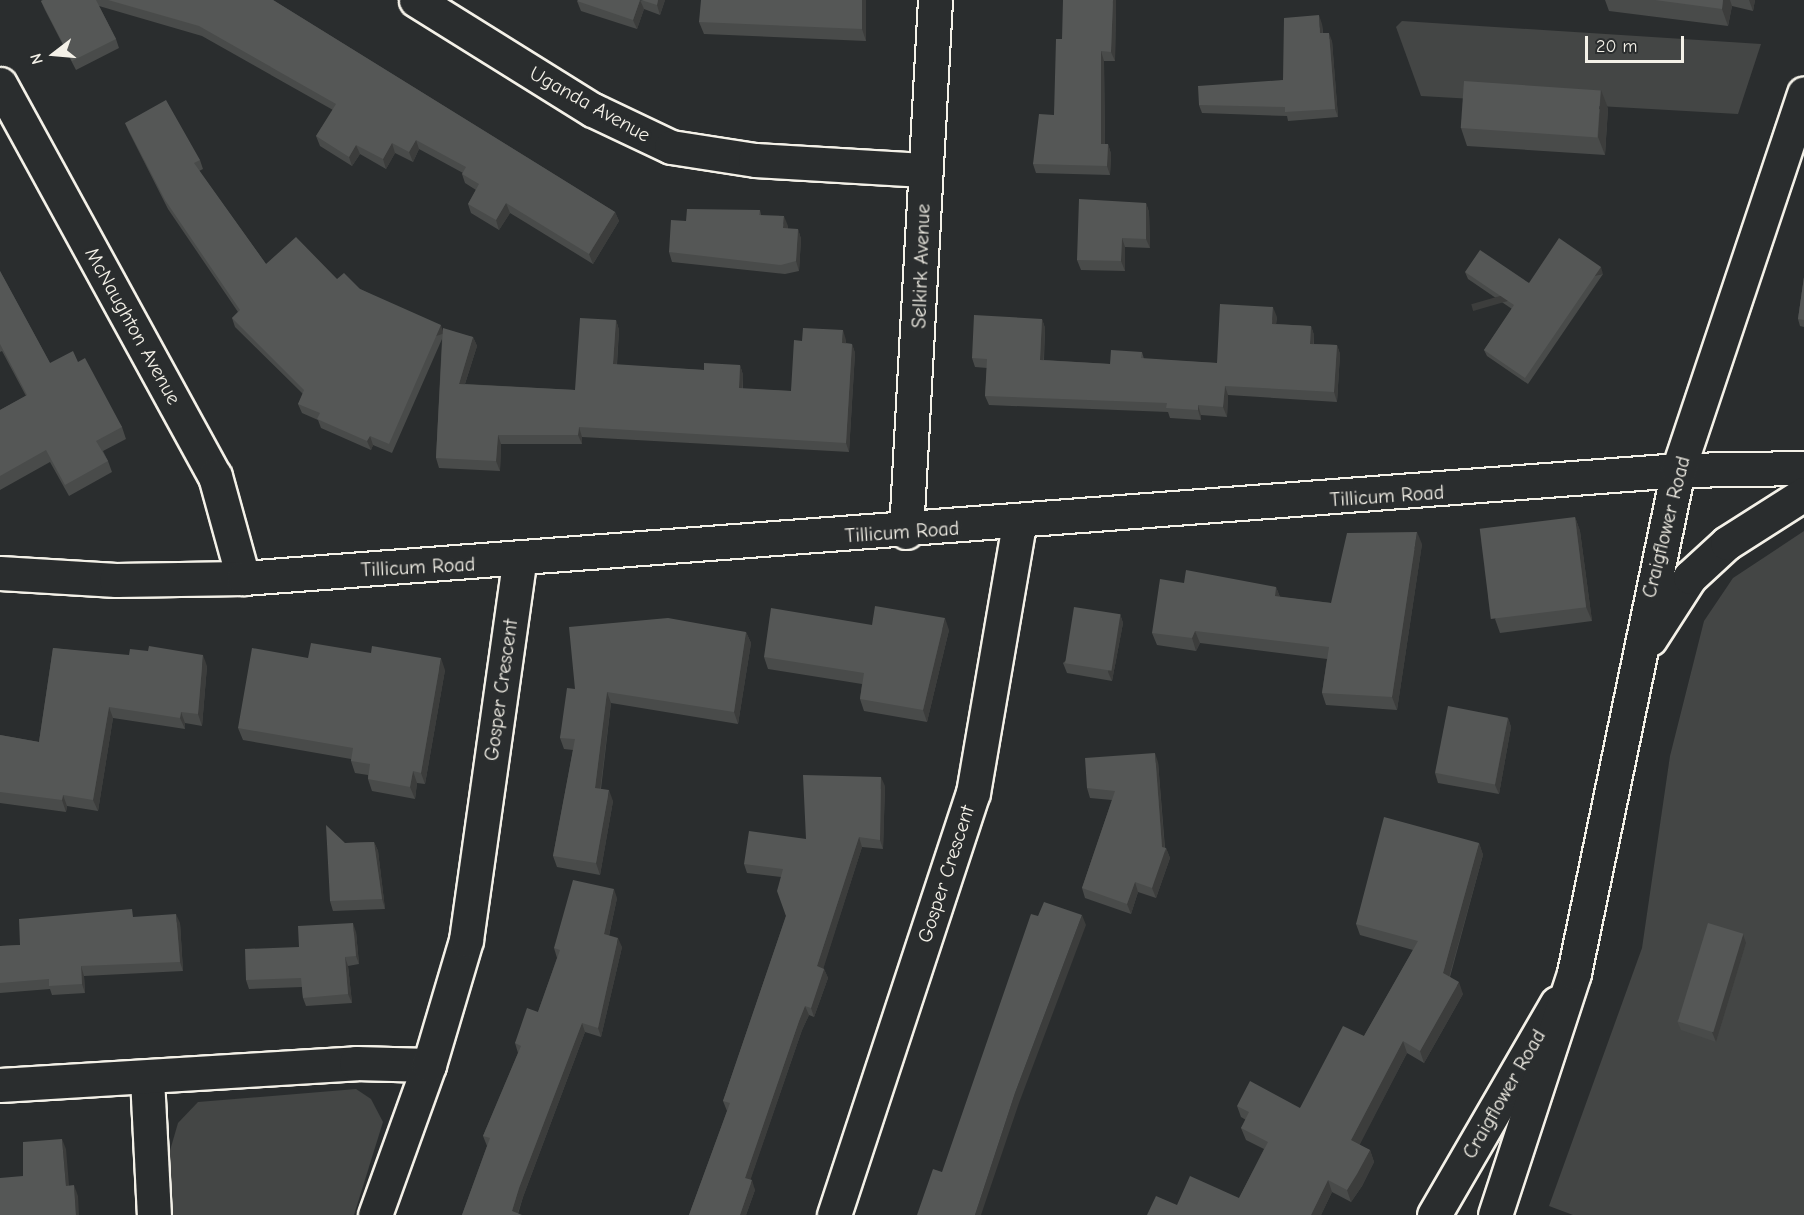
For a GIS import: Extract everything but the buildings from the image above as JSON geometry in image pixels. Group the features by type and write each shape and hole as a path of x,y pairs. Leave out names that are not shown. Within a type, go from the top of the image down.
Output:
{"street":[{"name":"Uganda Avenue","path":"416,0 593,110 671,147 755,160 924,170"},
{"name":"Selkirk Avenue","path":"906,532 935,0"},
{"name":"McNaughton Avenue","path":"0,84 215,476 243,578"},
{"name":"Craigflower Road","path":"1495,1215 1574,973 1678,470 1804,93"},
{"name":"Tillicum Road","path":"0,573 116,580 243,578 519,561 906,532 1678,470 1804,468"},
{"path":"1628,710 1650,639 1690,577 1743,532 1804,494"},
{"name":"Gosper Crescent","path":"834,1215 973,793 1019,523"},
{"name":"Gosper Crescent","path":"375,1215 429,1065 466,940 519,561"},
{"name":"Craigflower Road","path":"1434,1215 1574,973"},
{"path":"0,1085 147,1078 356,1063 429,1065"},
{"path":"147,1078 154,1215"}],"shaded area":[{"path":"1402,21 1761,44 1738,114 1421,96 1396,27"},
{"path":"1804,531 1804,1215 1573,1215 1549,1206 1642,948 1670,756 1704,621 1733,578"},
{"path":"356,1089 371,1099 383,1122 354,1215 173,1215 169,1154 178,1123 198,1102"}]}
